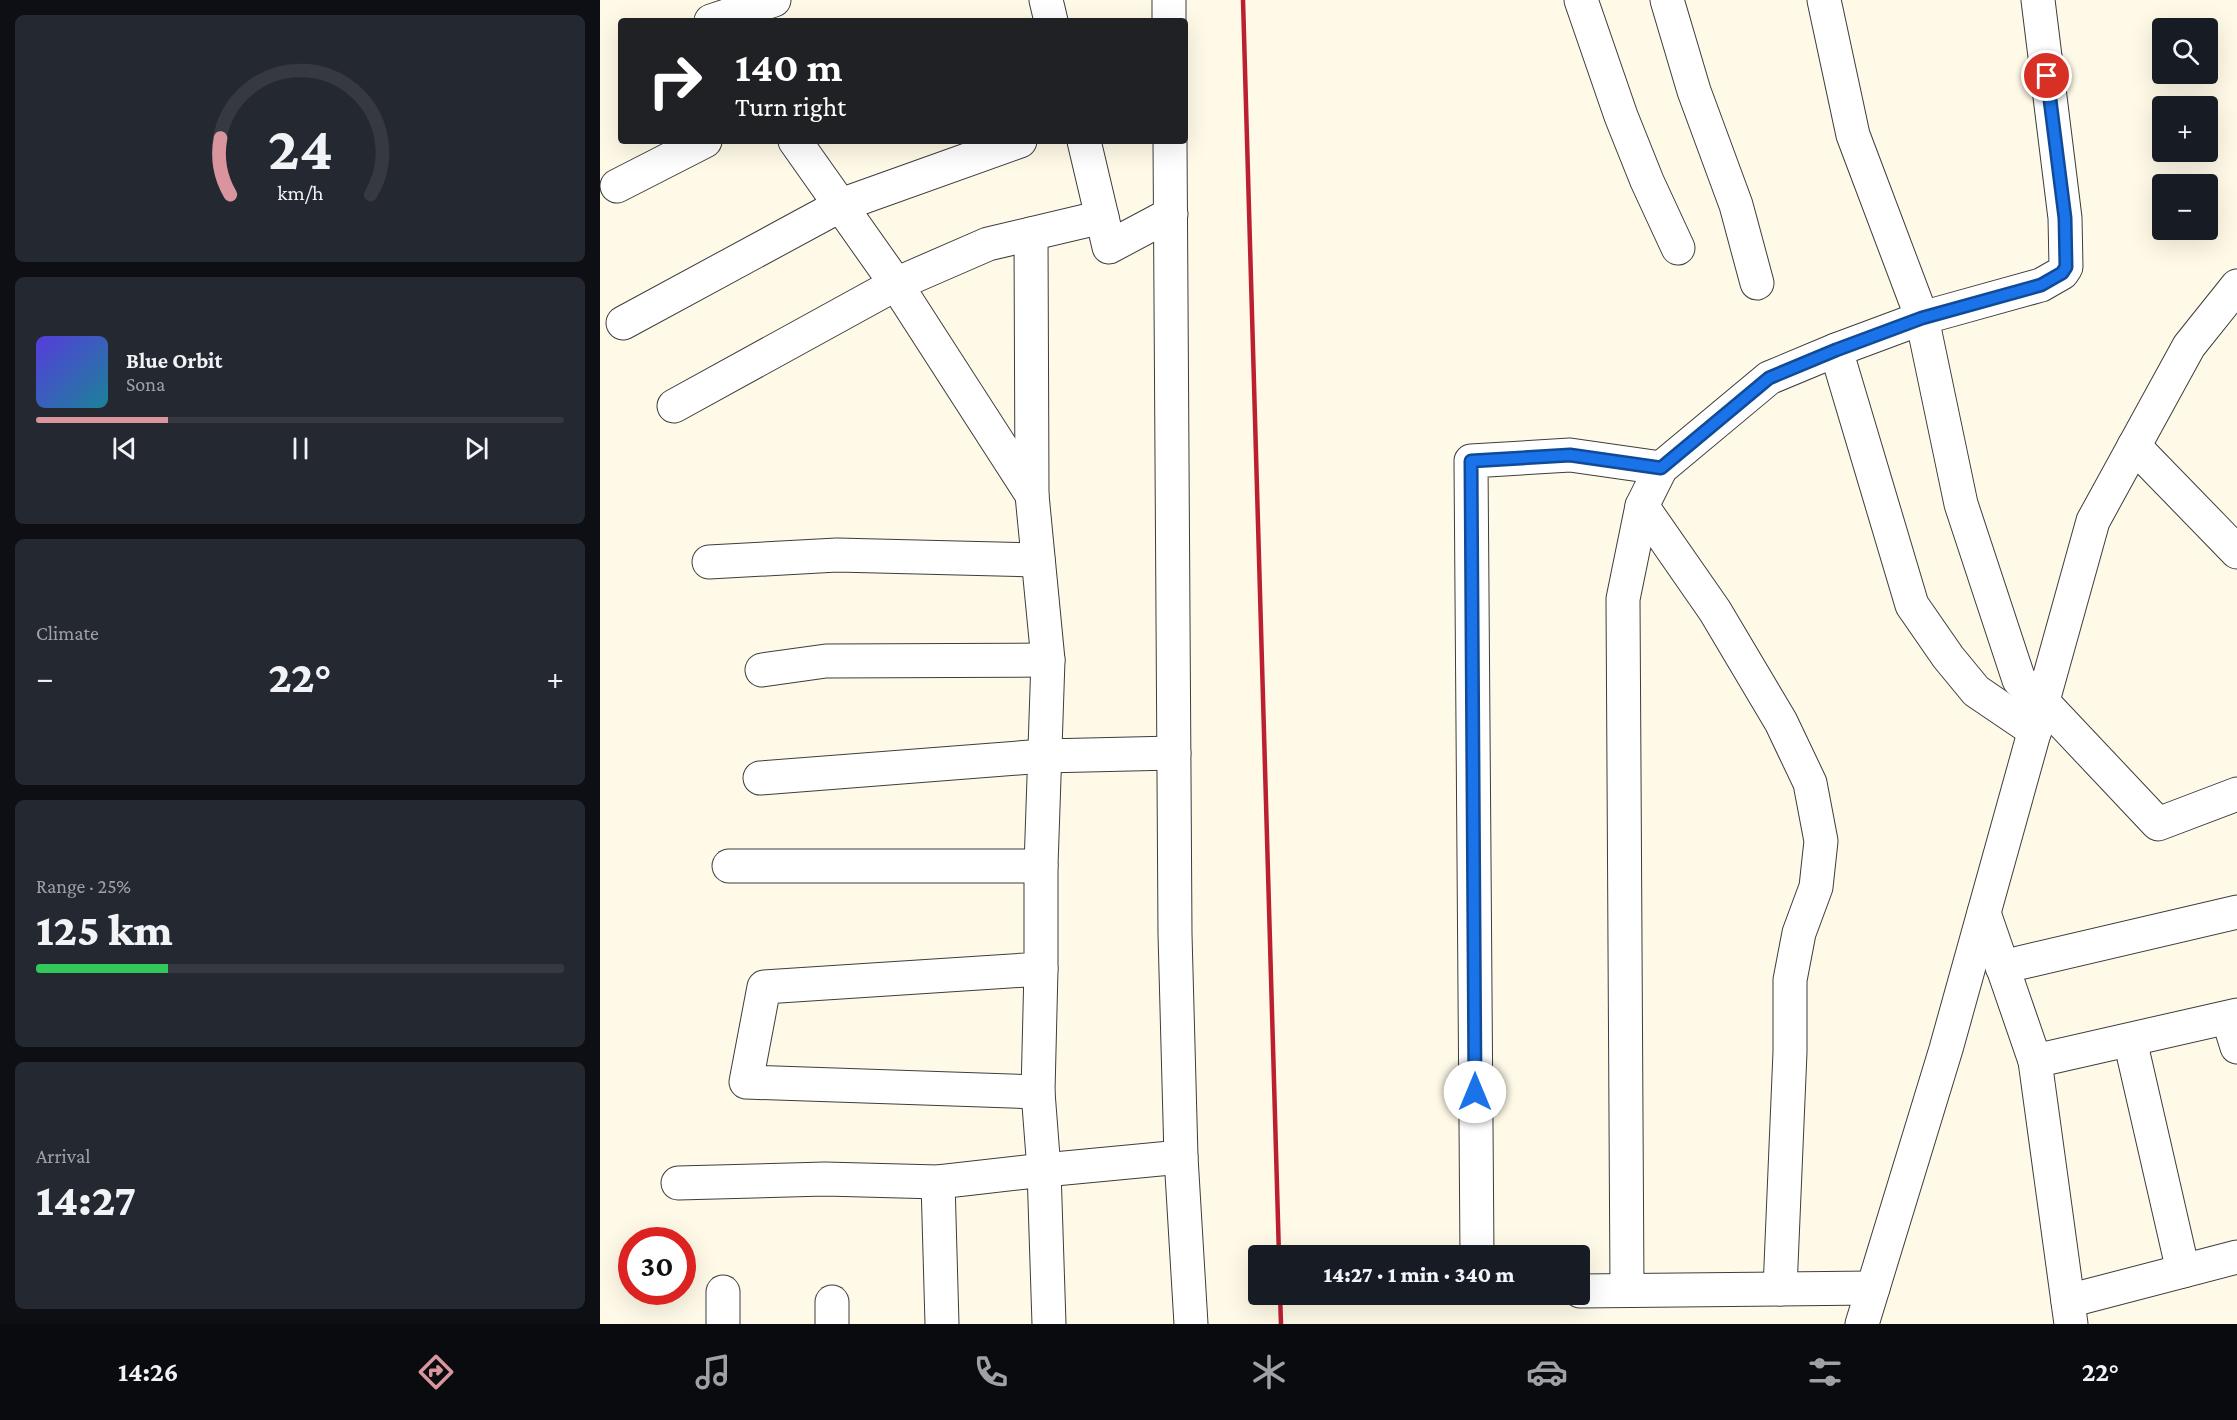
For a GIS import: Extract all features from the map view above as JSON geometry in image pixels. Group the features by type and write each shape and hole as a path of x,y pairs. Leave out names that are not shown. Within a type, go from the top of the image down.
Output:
{"street":[{"path":"696,0 709,18"},
{"path":"720,18 774,0"},
{"path":"1046,0 1051,18"},
{"path":"1169,0 1169,18"},
{"path":"1581,0 1621,116 1647,181 1678,248"},
{"path":"1667,0 1694,91 1736,205 1757,283"},
{"path":"1824,0 1853,135 1922,318 1961,504 2019,680 2039,716 2158,824 2237,794"},
{"path":"1627,1290 1623,599 1642,506 1661,468 1769,378 1922,318 2041,285 2062,273 2066,267 2065,218 2038,0"},
{"path":"617,186 699,144"},
{"path":"797,144 896,284 1032,495"},
{"path":"623,323 841,205 1012,144"},
{"path":"1085,144 1109,247 1171,214"},
{"path":"1170,144 1174,934 1181,1157 1191,1324"},
{"path":"674,406 896,284 988,244 1102,217"},
{"path":"1031,234 1032,495 1048,660 1041,867 1038,1092 1044,1170 1049,1324"},
{"path":"1862,1324 1946,1049 2093,521 2189,346 2237,286"},
{"path":"1836,350 1912,605 1948,657 1976,691 2039,716"},
{"path":"2134,446 2237,552"},
{"path":"1477,1245 1471,461 1570,455 1661,468"},
{"path":"1642,506 1715,611 1781,722 1810,783 1821,841 1816,887 1799,933 1790,980 1790,1052 1780,1290"},
{"path":"709,562 837,555 1038,560"},
{"path":"762,670 826,661 1048,660"},
{"path":"760,778 1044,756 1174,753"},
{"path":"729,866 1041,867"},
{"path":"2002,967 2237,912"},
{"path":"1984,913 2035,1061 2070,1313 2183,1271 2237,1257"},
{"path":"1038,1092 746,1082 764,987 1041,969"},
{"path":"2035,1061 2130,1040 2234,1027"},
{"path":"2130,1040 2183,1271"},
{"path":"678,1183 825,1179 938,1182 1181,1157"},
{"path":"938,1182 942,1324"},
{"path":"1590,1290 1873,1288"}],"railway":[{"path":"1243,0 1279,1245"},
{"path":"1280,1305 1281,1324"}],"route":[{"path":"1475,1092 1471,461 1570,455 1661,468 1769,378 1922,318 2041,285 2062,273 2066,267 2065,218 2047,76"}]}
